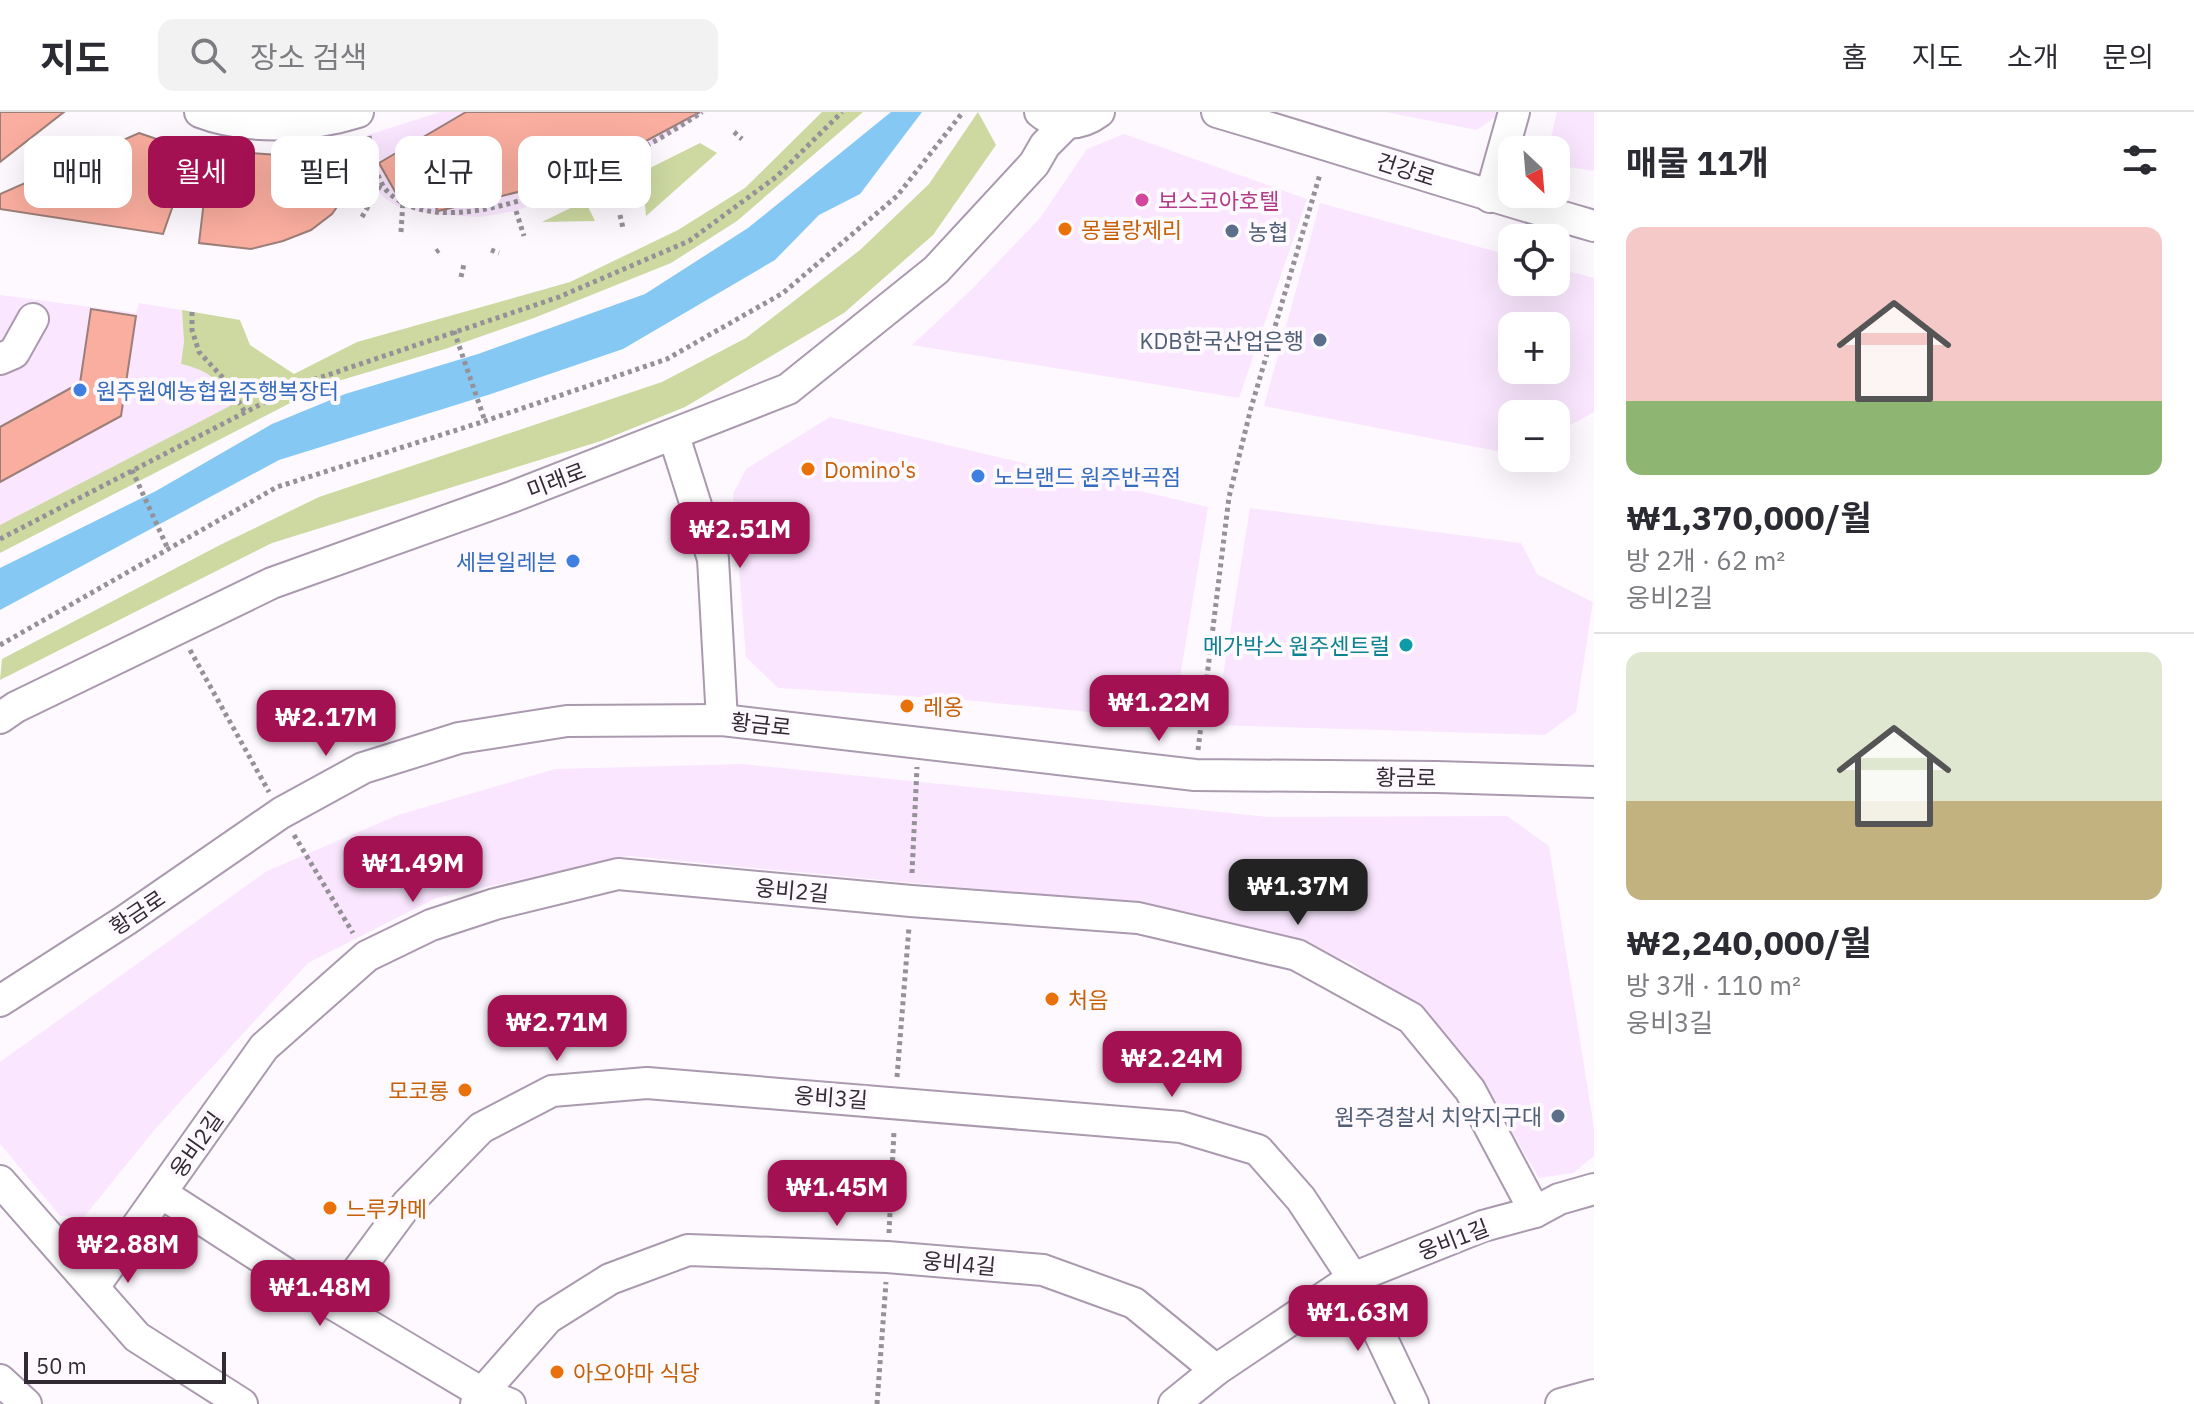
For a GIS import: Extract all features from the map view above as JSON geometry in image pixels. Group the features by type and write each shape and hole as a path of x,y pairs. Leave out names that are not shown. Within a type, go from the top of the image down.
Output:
{"street":[{"path":"200,112 224,119 271,123 339,118 363,121"},
{"path":"1049,124 1089,119 1099,112"},
{"name":"건강로","path":"1217,112 1594,226"},
{"path":"1490,197 1514,112"},
{"name":"미래로","path":"0,718 16,707 272,583 674,436 788,389 936,270 1034,164 1049,124"},
{"path":"0,359 14,353 33,319"},
{"path":"674,436 713,559 722,720"},
{"name":"황금로","path":"0,1001 126,920 281,813 363,768 459,738 567,721 722,720 1195,775 1594,782"},
{"name":"웅비2길","path":"94,1287 264,1047 367,956 431,925 495,904 618,874 1138,918 1297,955 1411,1018 1470,1090 1535,1212"},
{"name":"웅비3길","path":"333,1304 407,1204 481,1128 552,1091 647,1083 1181,1127 1258,1150 1301,1199 1353,1278 1413,1404"},
{"path":"0,1181 137,1337 242,1404"},
{"path":"1535,1212 1559,1199 1594,1189"},
{"path":"161,1193 479,1399 510,1404"},
{"path":"1535,1212 1563,1215 1594,1205"},
{"name":"웅비1길","path":"1174,1404 1216,1370 1353,1278 1483,1226 1535,1212"},
{"name":"웅비4길","path":"479,1399 548,1318 610,1279 688,1250 887,1257 1043,1270 1134,1303 1216,1370"},
{"path":"0,1380 26,1404"},
{"path":"1561,1404 1594,1395"}],"path":[{"path":"651,143 702,112"},
{"path":"0,539 298,385 559,297 689,241 776,177 842,112"},
{"path":"0,645 277,487 667,359 783,293 897,196 963,112"},
{"path":"363,121 381,184 395,197"},
{"path":"734,132 742,139"},
{"path":"1195,775 1229,497 1251,408 1320,174"},
{"path":"362,217 381,184"},
{"path":"401,232 403,208"},
{"path":"423,208 437,213 472,208"},
{"path":"516,211 524,236"},
{"path":"620,215 623,228"},
{"path":"491,250 499,253"},
{"path":"461,277 464,264"},
{"path":"192,312 192,330 199,352 226,381 246,414"},
{"path":"454,331 485,421"},
{"path":"132,470 168,549"},
{"path":"877,1404 895,1102 911,901 918,742"}],"shaded area":[{"path":"440,112 706,112 651,145 651,136 518,136 518,208 523,208 480,217 433,214 404,208 502,208 502,136 395,136 395,205 379,192 379,136 365,136"},
{"path":"1385,112 1502,112 1477,130"},
{"path":"1557,112 1594,112 1594,171 1570,167 1570,136 1551,136"},
{"path":"1124,134 1307,199 1239,398 912,345 972,289 1040,218 1087,149"},
{"path":"1320,203 1498,252 1498,296 1570,296 1570,272 1594,278 1594,412 1570,425 1570,400 1498,400 1498,451 1264,406"},
{"path":"0,295 136,313 139,303 182,310 184,342 181,364 203,369 224,390 231,406 0,525"},
{"path":"830,417 1208,507 1173,720 954,699 778,688 746,657 733,494 746,469"},
{"path":"1250,508 1521,543 1537,574 1593,602 1576,712 1545,735 1215,725"},
{"path":"742,764 1269,817 1507,816 1549,846 1594,1128 1594,1156 1573,1173 1539,1178 1500,1112 1446,1040 1351,962 1215,921 1031,894 627,856 436,898 308,963 156,1128 84,1217 60,1216 0,1144 0,1062 267,871 398,815 555,769"}],"green space":[{"path":"822,112 863,112 737,221 671,263 534,318 325,385 0,553 0,525 230,406 218,383 199,369 181,364 184,342 182,310 240,320 250,345 294,374 357,342 570,282 678,230 745,188"},
{"path":"978,112 996,145 933,235 844,313 685,407 601,441 272,543 0,680 2,659 319,497 662,382 746,338 860,250 929,184"},
{"path":"700,143 717,153 646,216 645,208 651,208 651,168"},
{"path":"571,208 588,208 595,221 542,222"}],"water":[{"path":"891,112 922,112 860,194 819,215 775,260 623,349 279,460 0,610 0,568 156,491 272,424 345,394 478,354 645,294 748,228"}],"building":[{"path":"0,112 64,112 33,136 24,136 24,143 0,162"},
{"path":"466,112 700,112 651,138 518,136 518,192 502,196 502,136 425,136"},
{"path":"139,133 148,136 148,208 172,208 163,234 0,209 0,194 24,183 24,208 132,208 132,136"},
{"path":"255,153 271,154 271,208 336,208 311,230 283,241 251,249 199,243 203,208 255,208"},
{"path":"395,154 395,192 379,163"},
{"path":"91,309 136,316 121,416 0,482 0,427 80,383"}],"place":[{"name":"보스코아호텔","path":"1142,200"},
{"name":"몽블랑제리","path":"1065,229"},
{"name":"농협","path":"1232,231"},
{"name":"KDB한국산업은행","path":"1320,340"},
{"name":"원주원예농협원주행복장터","path":"80,390"},
{"name":"Domino's","path":"808,469"},
{"name":"노브랜드 원주반곡점","path":"978,476"},
{"name":"세븐일레븐","path":"573,561"},
{"name":"메가박스 원주센트럴","path":"1406,645"},
{"name":"레옹","path":"907,706"},
{"name":"처음","path":"1052,999"},
{"name":"모코롱","path":"465,1090"},
{"name":"원주경찰서 치악지구대","path":"1558,1116"},
{"name":"느루카메","path":"330,1208"},
{"name":"아오야마 식당","path":"557,1372"}]}
